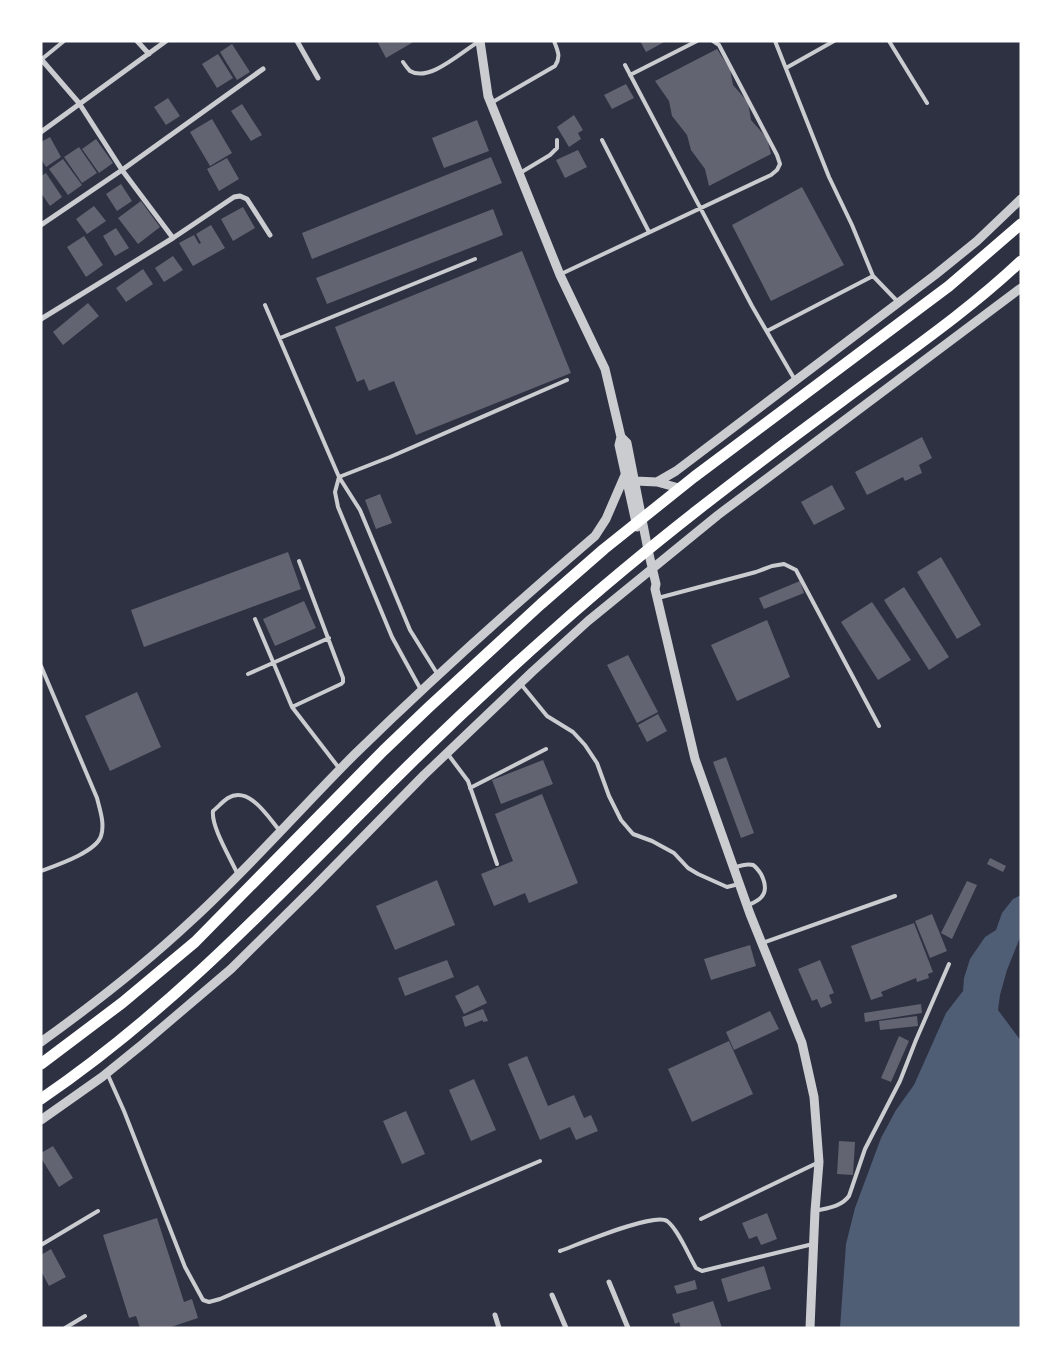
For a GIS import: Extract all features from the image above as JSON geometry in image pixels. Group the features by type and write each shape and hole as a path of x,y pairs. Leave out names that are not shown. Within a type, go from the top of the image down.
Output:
{"highway":[{"path":"41,1064 122,1004 195,942 383,751 541,604 639,520 950,286 1021,224"},
{"path":"41,1099 132,1031 207,966 271,905 407,767 494,683 606,584 713,497 948,322 1021,261"}],"street":[{"path":"137,41 149,54"},
{"path":"41,132 166,41"},
{"path":"297,41 318,78"},
{"path":"480,41 488,96 560,275 605,369 621,437 619,445 639,520"},
{"path":"41,59 79,103 122,170 173,238"},
{"path":"41,225 122,170 263,69"},
{"path":"41,319 173,238 234,197 240,196 247,199 270,235"},
{"path":"658,482 676,471 962,254 1021,199"},
{"path":"41,1120 107,1073 176,1018 231,969 447,753 588,621 726,509 1019,293"},
{"path":"621,437 626,442 635,481 639,520 650,570 650,585 656,594 695,758 747,906 802,1043 814,1097 820,1162 813,1244 810,1328"},
{"path":"41,1042 134,972 193,920 421,690 596,536 626,475"},
{"path":"635,481 658,482 680,488"},
{"path":"609,1282 628,1328"},
{"path":"552,1295 566,1328"},
{"path":"495,1315 499,1328"}],"lane":[{"path":"41,59 64,41"},
{"path":"402,62 410,71 420,74 447,64 470,46 480,41"},
{"path":"491,103 555,66 559,60 559,53 554,41"},
{"path":"630,75 697,41"},
{"path":"560,275 701,207 771,176 777,170 780,164 719,45 713,41"},
{"path":"775,41 829,177 852,225 873,276 898,302"},
{"path":"786,68 834,41"},
{"path":"889,41 927,103"},
{"path":"625,65 795,380"},
{"path":"520,174 550,155 557,148 557,140"},
{"path":"602,140 649,232"},
{"path":"280,338 475,259"},
{"path":"767,331 873,276"},
{"path":"266,305 339,477 360,510 410,630 438,675"},
{"path":"339,477 399,453 566,380"},
{"path":"339,477 335,492 338,507 392,637 421,690"},
{"path":"292,707 343,682 342,672 299,561"},
{"path":"656,594 756,572 772,566 784,564 796,570 879,726"},
{"path":"255,619 292,707 340,770"},
{"path":"248,674 329,638"},
{"path":"41,666 97,798 103,820 101,837 92,848 41,872"},
{"path":"520,683 548,716 586,744 597,763 621,820 633,834 652,841 674,853 688,868 698,874 727,887 739,884"},
{"path":"470,788 546,749"},
{"path":"447,753 468,781 497,864"},
{"path":"238,875 215,829 212,819 213,811 228,798 238,794 246,796 281,831"},
{"path":"733,868 751,864 760,872 764,882 764,894 761,899 747,906"},
{"path":"762,943 895,896"},
{"path":"815,1211 838,1205 849,1196 865,1149 900,1081 949,964"},
{"path":"107,1073 124,1111 185,1267 203,1300 209,1302 220,1299 540,1161"},
{"path":"701,1219 820,1162"},
{"path":"41,1245 98,1211"},
{"path":"560,1251 641,1222 659,1218 666,1221 672,1227 696,1268 702,1271 813,1244"},
{"path":"65,1328 85,1316"}],"water":[{"path":"1021,895 1021,935 1007,970 998,1010 1021,1041 1021,1328 840,1328 846,1244 855,1208 881,1138 896,1110 914,1085 946,1013 963,991 964,978 970,959 985,937 996,930 1002,913 1013,899"}],"building":[{"path":"377,41 415,41 386,58"},
{"path":"640,41 666,41 646,52"},
{"path":"232,44 250,72 237,80 220,52"},
{"path":"717,49 730,69 733,85 748,102 751,120 767,138 771,154 709,186 705,169 691,150 687,135 672,116 669,101 655,81"},
{"path":"218,54 233,78 217,88 202,64"},
{"path":"626,84 634,98 612,109 604,95"},
{"path":"168,98 180,116 166,125 154,107"},
{"path":"242,104 262,135 251,141 231,111"},
{"path":"574,115 583,130 578,133 581,139 569,147 557,127"},
{"path":"212,119 232,153 210,166 190,132"},
{"path":"477,120 489,151 444,168 432,138"},
{"path":"50,137 61,157 46,167 41,159 41,142"},
{"path":"96,139 113,163 99,173 82,149"},
{"path":"79,147 97,173 82,183 64,157"},
{"path":"578,150 587,167 565,178 556,160"},
{"path":"491,157 502,183 312,259 302,233"},
{"path":"227,158 239,179 219,191 207,169"},
{"path":"63,159 82,185 68,195 49,169"},
{"path":"46,173 62,197 50,206 41,193 41,176"},
{"path":"121,184 132,201 117,211 106,194"},
{"path":"802,187 844,265 771,301 732,225"},
{"path":"141,201 160,227 138,244 118,218"},
{"path":"94,206 106,221 87,234 76,219"},
{"path":"243,207 255,228 233,241 221,219"},
{"path":"493,209 503,235 327,304 316,278"},
{"path":"211,225 225,248 193,266 179,243 194,235 199,244 201,243 196,234"},
{"path":"116,228 129,248 115,256 103,236"},
{"path":"84,236 103,265 86,277 67,247"},
{"path":"522,251 571,373 416,435 394,381 369,391 364,379 357,382 335,327"},
{"path":"173,256 183,270 164,282 155,268"},
{"path":"143,269 153,284 126,302 116,288"},
{"path":"88,303 99,316 63,345 53,332"},
{"path":"922,437 932,458 919,465 922,473 905,481 903,477 867,495 855,472"},
{"path":"832,485 845,509 814,525 801,502"},
{"path":"380,494 392,523 376,529 365,500"},
{"path":"288,552 301,589 144,647 131,610"},
{"path":"941,557 981,625 957,639 917,572"},
{"path":"800,581 804,593 764,609 759,598"},
{"path":"904,587 949,657 929,670 884,600"},
{"path":"304,601 316,628 275,646 263,619"},
{"path":"872,602 911,660 878,680 841,622"},
{"path":"767,620 790,677 737,701 711,645"},
{"path":"628,655 658,712 637,723 607,665"},
{"path":"137,692 161,747 110,771 85,716"},
{"path":"658,714 667,731 647,742 638,725"},
{"path":"726,757 754,833 741,838 713,762"},
{"path":"543,760 553,784 501,804 492,780"},
{"path":"542,794 578,883 529,903 525,893 494,906 481,874 513,861 495,814"},
{"path":"990,858 1006,866 1003,872 987,864"},
{"path":"437,880 455,925 395,950 376,906"},
{"path":"967,881 977,885 952,939 941,933"},
{"path":"932,914 947,951 930,958 915,921"},
{"path":"914,923 933,972 928,974 929,978 917,982 916,978 881,992 883,996 871,1000 851,946"},
{"path":"750,945 756,966 711,980 704,959"},
{"path":"447,960 454,977 405,996 398,978"},
{"path":"820,960 834,993 829,995 832,1003 821,1008 817,999 812,1001 798,969"},
{"path":"478,985 487,1003 464,1014 455,996"},
{"path":"921,1004 922,1013 865,1022 864,1013"},
{"path":"483,1009 488,1021 483,1022 483,1020 465,1027 462,1017"},
{"path":"770,1011 779,1029 734,1050 726,1032"},
{"path":"917,1016 918,1026 880,1030 879,1021"},
{"path":"899,1036 909,1041 891,1082 881,1078"},
{"path":"729,1041 753,1094 692,1122 668,1069"},
{"path":"527,1056 548,1106 574,1095 584,1118 591,1115 598,1131 576,1140 570,1127 540,1140 508,1064"},
{"path":"474,1079 496,1130 471,1141 449,1090"},
{"path":"406,1111 425,1154 402,1164 383,1121"},
{"path":"839,1141 855,1142 853,1175 837,1174"},
{"path":"53,1146 73,1178 59,1187 41,1158 41,1153"},
{"path":"767,1213 777,1239 761,1245 757,1236 749,1239 742,1223"},
{"path":"157,1218 184,1302 192,1299 198,1318 168,1328 140,1328 136,1316 129,1318 103,1235"},
{"path":"51,1249 66,1277 49,1286 41,1271 41,1255"},
{"path":"764,1266 771,1289 728,1302 721,1279"},
{"path":"695,1280 697,1289 677,1294 674,1286"},
{"path":"713,1301 722,1328 681,1328 679,1322 675,1324 672,1314"}]}
